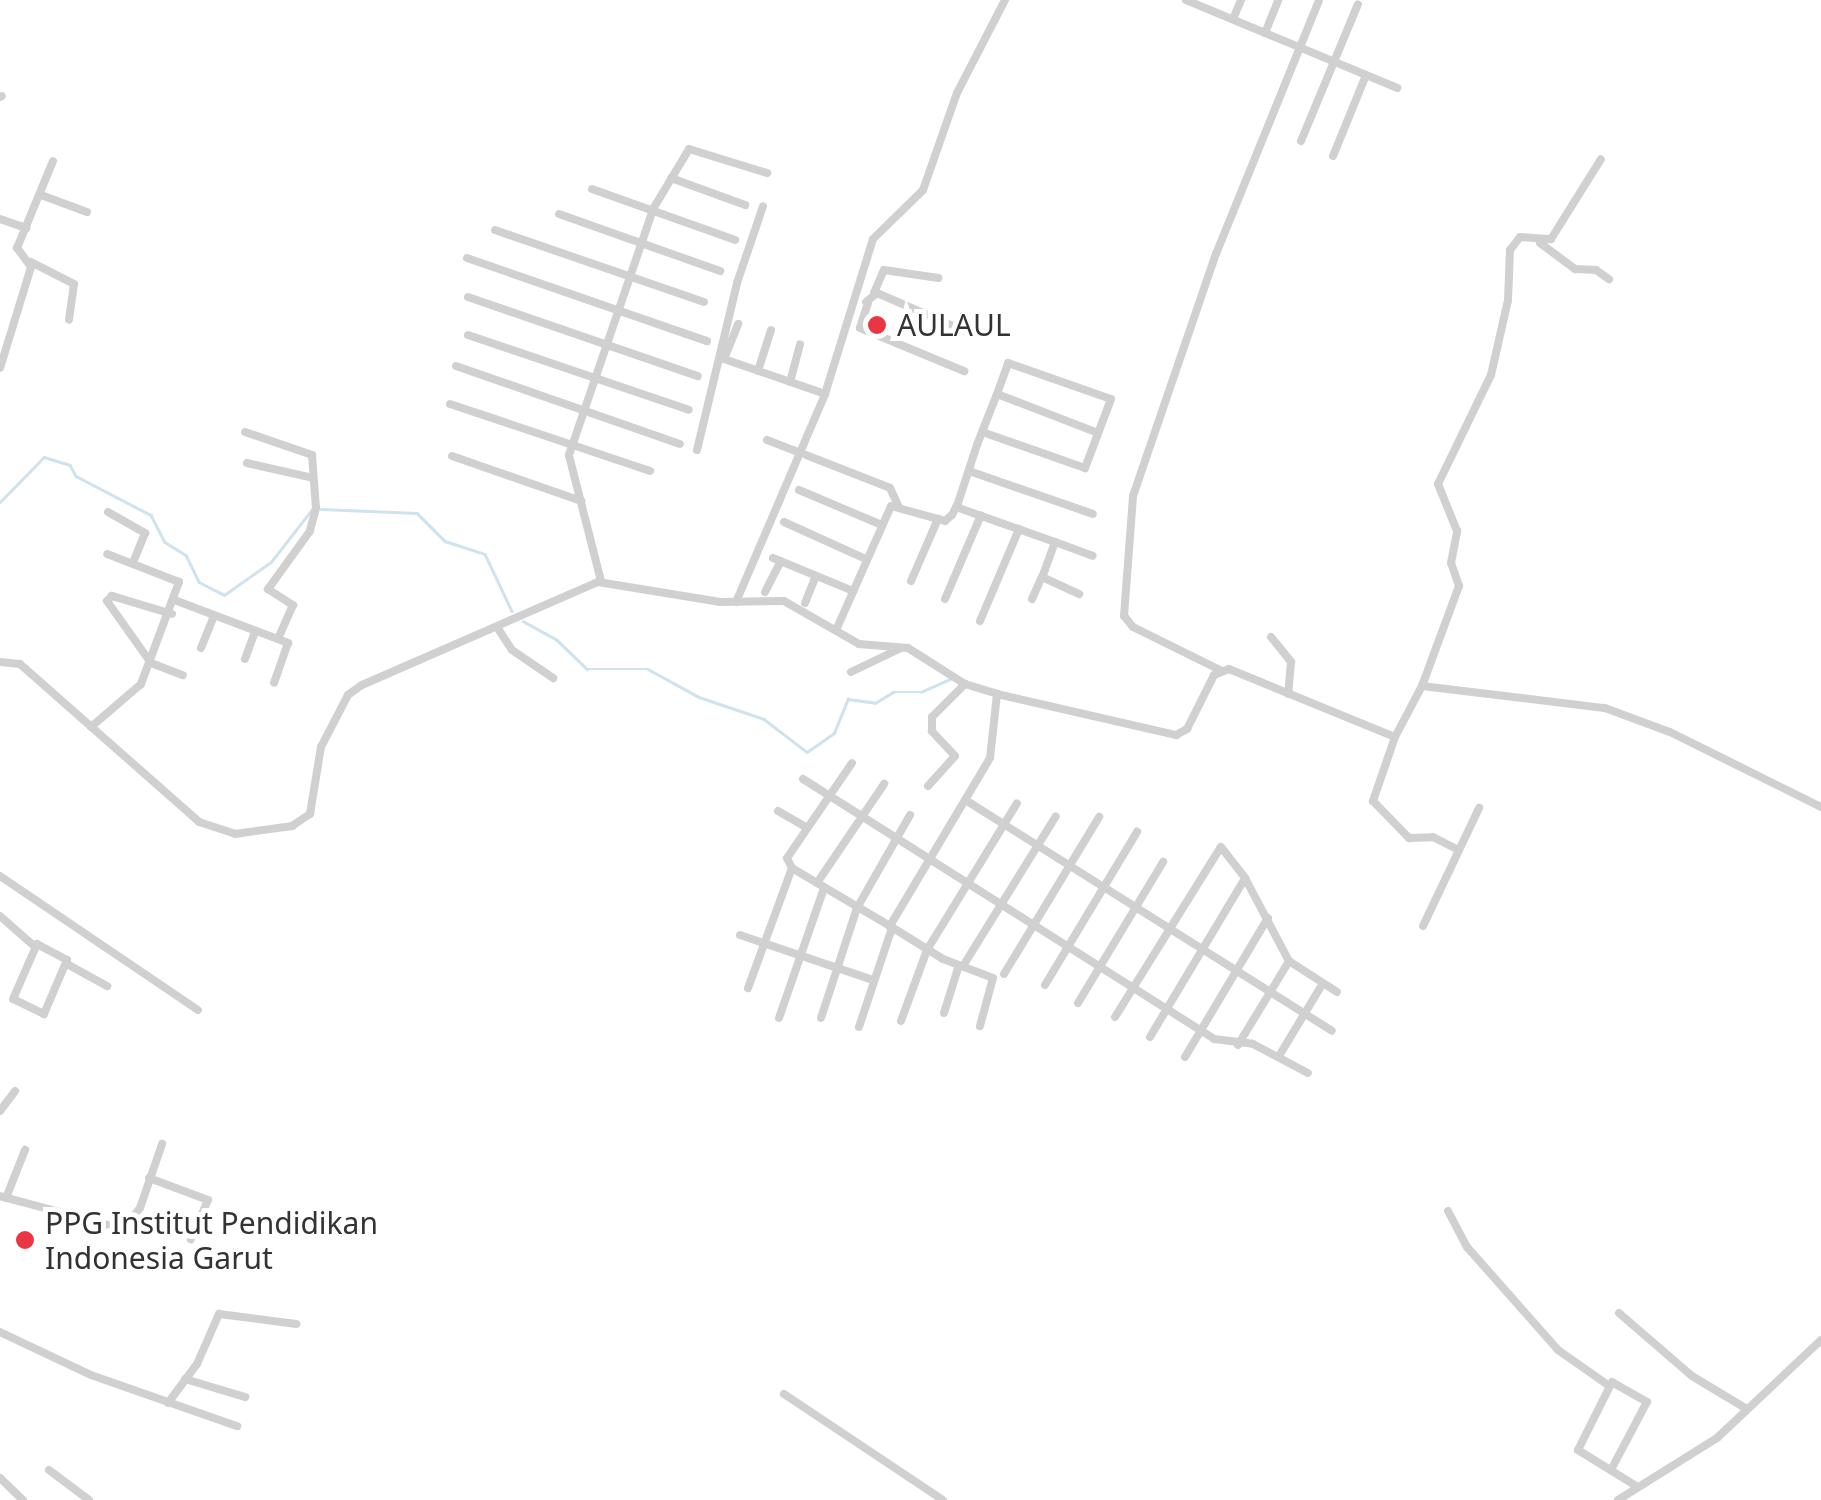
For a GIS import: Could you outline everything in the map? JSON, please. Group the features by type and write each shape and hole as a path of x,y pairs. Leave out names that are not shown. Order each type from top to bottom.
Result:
{"street":[{"path":"736,602 804,454 857,299 873,239 923,190 957,93 1005,0"},
{"path":"1186,0 1202,3 1396,88"},
{"path":"1232,19 1240,0"},
{"path":"1265,33 1278,0"},
{"path":"1320,0 1216,254 1133,496 1124,616 1134,628 1220,670 1395,737"},
{"path":"1301,141 1358,4"},
{"path":"1333,156 1366,75"},
{"path":"601,581 580,501 572,446 653,209 689,149 767,173"},
{"path":"1540,243 1550,239 1601,159"},
{"path":"53,160 16,252 74,284 69,320"},
{"path":"671,178 745,205"},
{"path":"592,189 735,240"},
{"path":"41,195 87,212"},
{"path":"698,450 763,206"},
{"path":"559,214 720,272"},
{"path":"0,219 26,228"},
{"path":"494,230 704,302"},
{"path":"1457,849 1436,838 1409,838 1373,801 1395,737 1422,686 1459,586 1452,563 1456,532 1438,484 1491,375 1514,239 1540,243 1575,269 1596,270 1609,279"},
{"path":"467,258 707,341"},
{"path":"0,368 30,262"},
{"path":"938,278 884,270 860,328 964,371"},
{"path":"874,293 974,335"},
{"path":"468,296 698,376"},
{"path":"857,299 868,303"},
{"path":"723,359 738,324"},
{"path":"758,371 771,330"},
{"path":"468,334 689,410"},
{"path":"790,382 800,344"},
{"path":"723,359 825,394"},
{"path":"767,440 890,488 898,504 946,521 956,506 969,471 982,432 996,394 1014,360 1106,393 1111,402 1083,468 982,432"},
{"path":"456,366 680,444"},
{"path":"996,394 1098,432"},
{"path":"450,404 650,471"},
{"path":"245,432 312,455 309,478 316,508 310,531 268,588 293,605 278,639"},
{"path":"452,456 580,501"},
{"path":"247,462 309,478"},
{"path":"969,471 1093,514"},
{"path":"799,490 882,526"},
{"path":"838,628 866,559 898,504"},
{"path":"956,506 1093,556"},
{"path":"108,512 145,533 133,562"},
{"path":"945,599 981,516"},
{"path":"911,581 938,519"},
{"path":"784,522 866,559"},
{"path":"980,621 1019,529"},
{"path":"1032,599 1055,542"},
{"path":"91,727 140,684 177,601 178,578 107,554"},
{"path":"765,592 777,560 853,591"},
{"path":"805,603 816,576"},
{"path":"1042,578 1079,594"},
{"path":"0,662 20,664 200,822 235,834 292,826 310,814 321,747 348,696 601,581 736,602 784,601 838,628 859,644 903,647 965,684 1176,735 1220,670"},
{"path":"172,614 109,597 151,663 183,675"},
{"path":"177,601 288,643 274,683"},
{"path":"202,648 214,615"},
{"path":"497,627 512,650 554,678"},
{"path":"245,660 255,631"},
{"path":"1272,636 1292,662 1288,694"},
{"path":"851,672 903,647"},
{"path":"928,786 955,756 932,731 932,717 965,684"},
{"path":"1422,686 1604,708 1670,732 1821,807"},
{"path":"858,1026 891,927 990,758 997,694"},
{"path":"852,763 787,858 792,868 927,950 994,980 980,1026"},
{"path":"803,778 1202,1032 1279,1056 1308,1073"},
{"path":"780,1018 821,886 884,784"},
{"path":"967,800 1332,1031"},
{"path":"901,1021 927,950 1018,804"},
{"path":"1422,926 1479,808"},
{"path":"778,811 808,828"},
{"path":"822,1018 857,908 910,815"},
{"path":"944,1013 961,965 1056,816"},
{"path":"1004,974 1099,817"},
{"path":"1046,985 1137,832"},
{"path":"1114,1017 1218,848 1246,878 1290,961 1336,992"},
{"path":"1078,1003 1163,862"},
{"path":"748,988 792,868"},
{"path":"0,876 198,1010"},
{"path":"1150,1037 1246,878"},
{"path":"0,916 34,946 107,986"},
{"path":"1185,1056 1268,918"},
{"path":"740,935 873,980"},
{"path":"34,946 14,990 15,1001 44,1014 67,964"},
{"path":"1238,1045 1290,961"},
{"path":"0,984 14,990"},
{"path":"1279,1056 1323,984"},
{"path":"0,1111 14,1090"},
{"path":"25,1150 3,1197 118,1230 140,1208 162,1144"},
{"path":"148,1178 208,1200 191,1240"},
{"path":"1448,1211 1467,1247 1558,1350 1608,1384 1618,1383 1647,1402 1612,1468"},
{"path":"1618,1313 1692,1376 1747,1410"},
{"path":"168,1403 219,1314 296,1324"},
{"path":"0,1332 168,1403 237,1426"},
{"path":"1618,1500 1683,1464 1821,1340"},
{"path":"185,1379 246,1397"},
{"path":"1608,1384 1578,1450 1638,1486"},
{"path":"784,1394 942,1500"},
{"path":"48,1470 89,1500"},
{"path":"0,1478 23,1500"},
{"path":"0,1492 12,1490"}],"waterway":[{"path":"0,502 44,457 70,465 76,476 151,515 165,542 186,555 199,582 224,595 271,562 313,508"},
{"path":"321,509 417,513 445,541 485,554 512,611"},
{"path":"523,621 557,640 587,669 648,669 699,697 764,719 807,752 834,733 848,699 875,703 893,692 921,692 952,678"}],"place":[{"name":"AULAUL","path":"877,325"},
{"name":"PPG Institut Pendidikan Indonesia Garut","path":"25,1240"}]}
